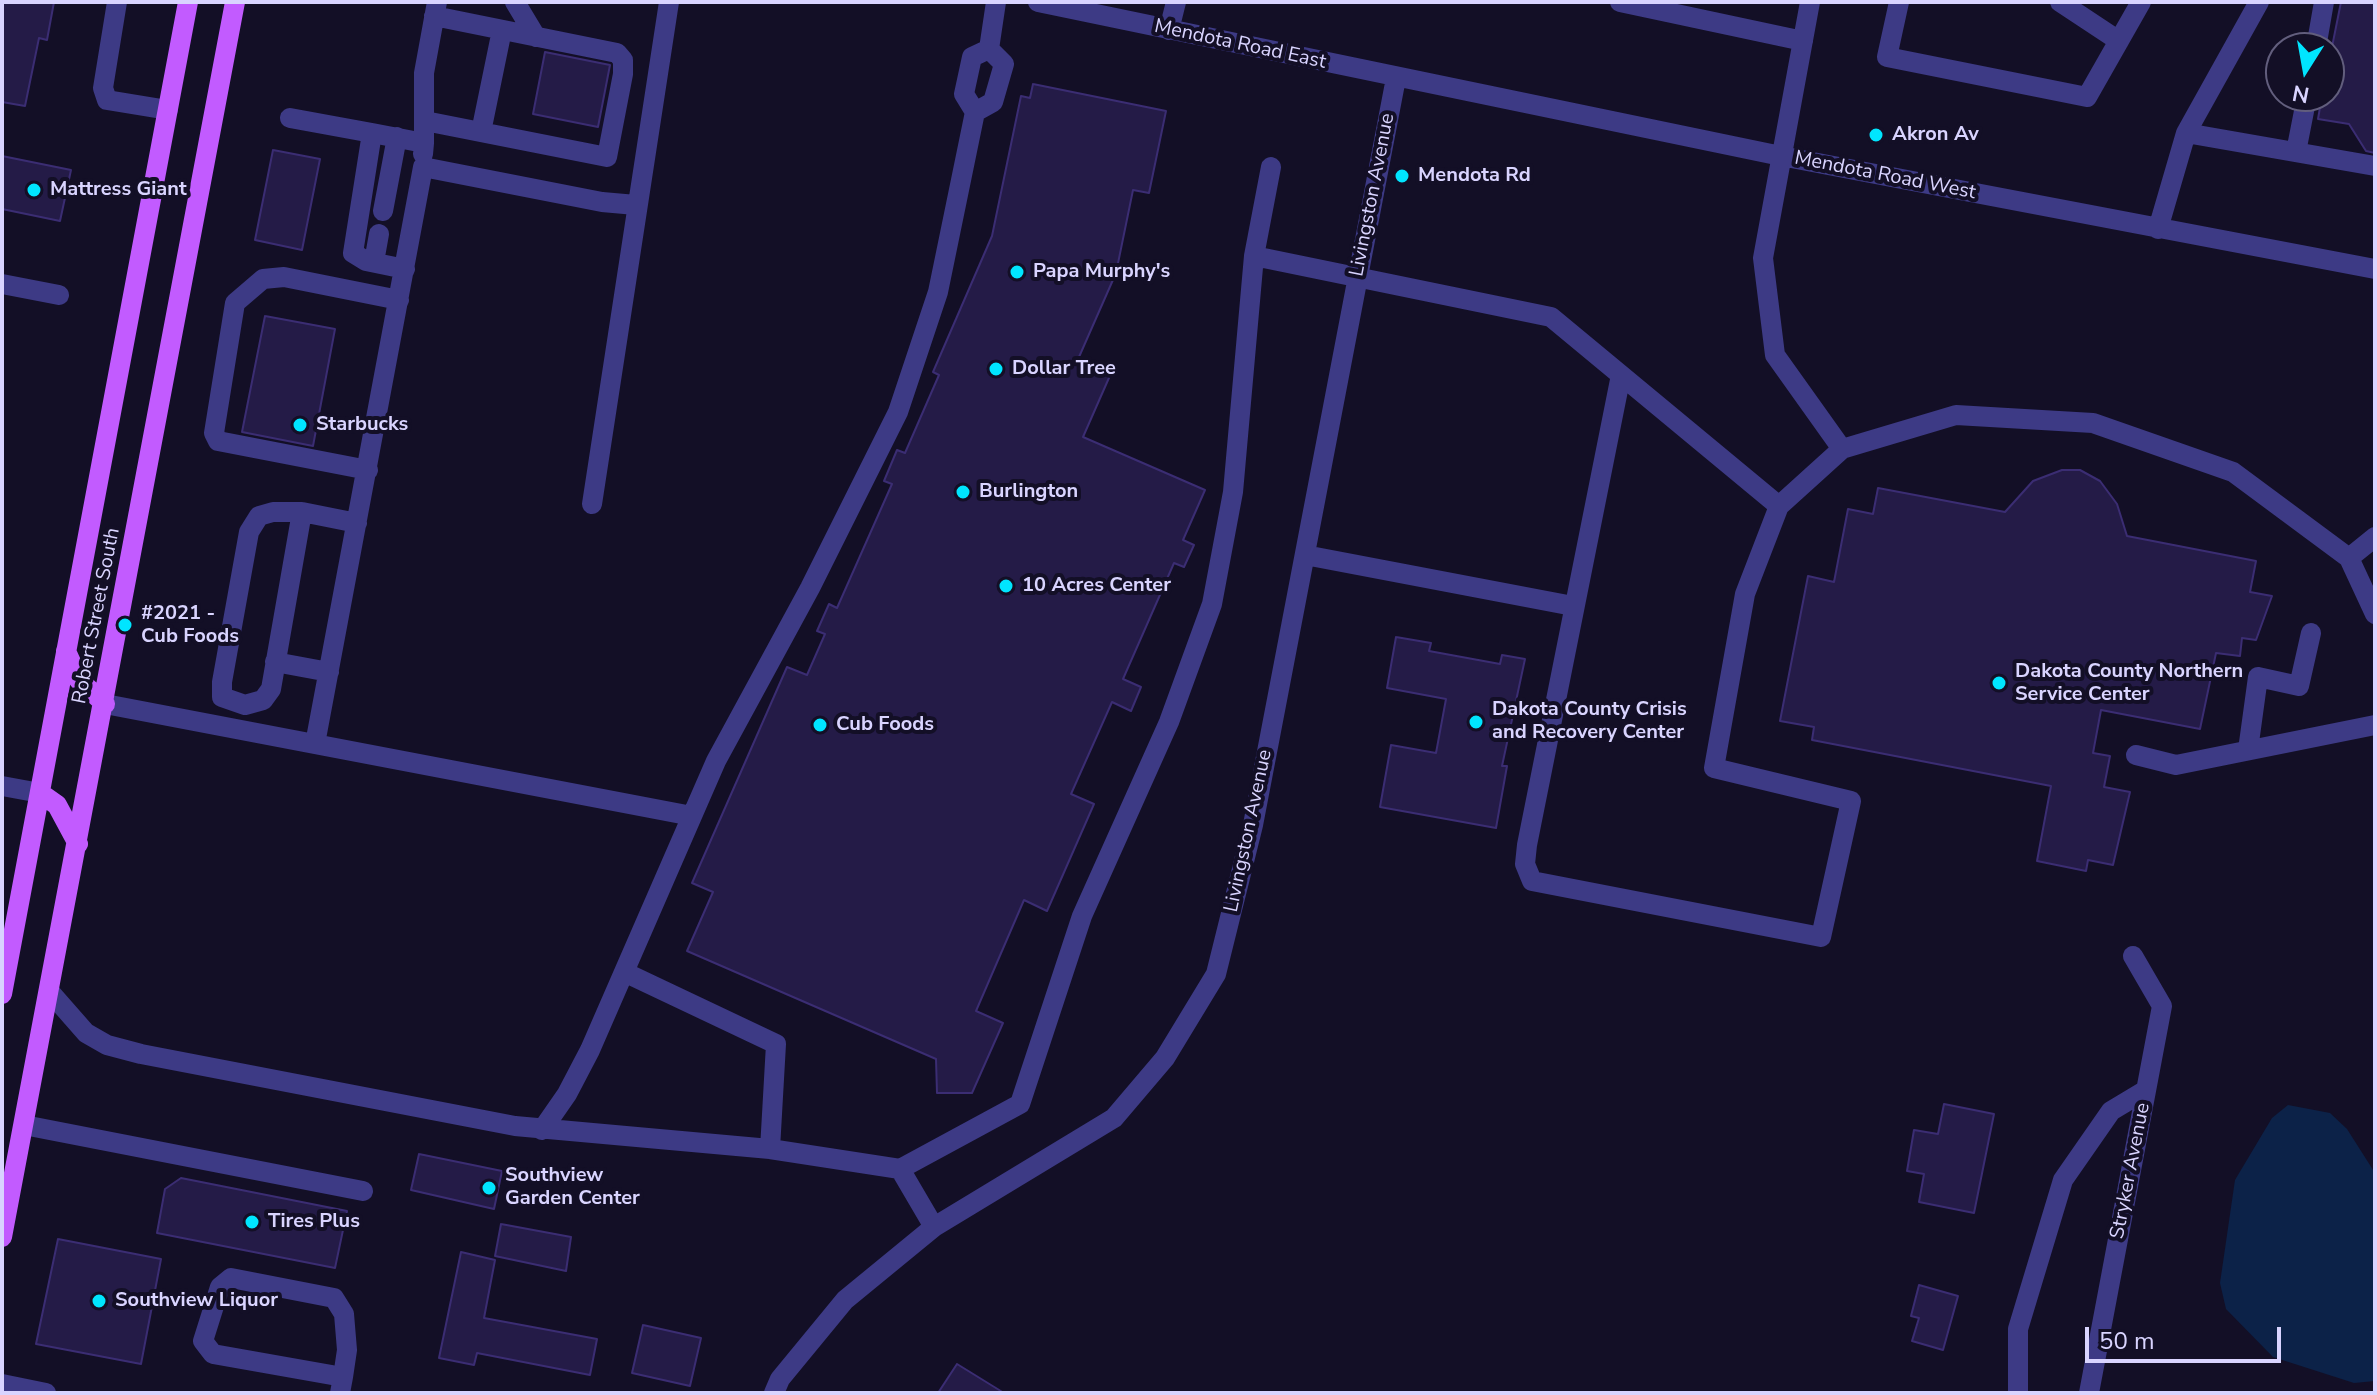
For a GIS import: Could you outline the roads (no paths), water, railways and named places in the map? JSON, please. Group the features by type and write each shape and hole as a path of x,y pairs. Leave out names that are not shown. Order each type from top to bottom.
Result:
{"main road":[{"name":"Robert Street South","path":"2,994 188,2"},
{"name":"Robert Street South","path":"2,1237 235,2"},
{"path":"66,651 79,680 105,704"},
{"path":"40,793 57,805 78,844"}],"street":[{"path":"117,2 103,88 107,100 168,110"},
{"path":"515,2 536,37"},
{"path":"592,504 669,2"},
{"path":"989,49 996,2"},
{"name":"Mendota Road East","path":"1038,2 1396,78"},
{"path":"1169,30 1176,2"},
{"path":"1620,2 1803,41"},
{"path":"1810,2 1763,258 1775,355 1842,449"},
{"path":"1899,2 1887,57 2087,97 2141,2"},
{"path":"2060,2 2119,41"},
{"path":"2158,229 2186,133 2259,2"},
{"path":"2319,32 2324,2"},
{"path":"315,744 423,167 424,73 436,9 502,30 617,53 623,60 607,157 425,121"},
{"path":"481,132 502,30"},
{"path":"975,112 993,102 1004,64 989,49"},
{"path":"542,1130 567,1094 716,761 810,588 898,412 938,292 975,112 964,94 972,57 989,49"},
{"name":"Mendota Road West","path":"1396,78 1781,156 2375,269"},
{"name":"Livingston Avenue","path":"774,1393 780,1379 845,1300 934,1227 1114,1118 1165,1058 1216,974 1253,825 1396,78"},
{"path":"2296,152 2304,112"},
{"path":"290,118 424,143"},
{"path":"372,133 353,253 374,262 405,269"},
{"path":"2186,133 2375,166"},
{"path":"383,211 397,137"},
{"path":"423,167 602,202 636,205"},
{"path":"50,992 86,1033 121,1049 289,1084 542,1130 770,1149 900,1169 1020,1104 1082,916 1169,722 1212,604 1233,492 1254,256 1271,167"},
{"path":"374,262 379,234"},
{"path":"1254,256 1551,317 1779,506"},
{"path":"368,470 218,441 214,433 235,303 263,279 284,277 399,300"},
{"path":"2,284 59,295"},
{"path":"1621,375 1573,606 1525,864 1532,881 1821,937 1851,801 1714,768 1745,594 1779,506 1842,449 1956,415 2093,423 2233,472 2349,558 2375,614"},
{"path":"302,512 271,689 263,700 245,705 222,697 222,682 249,532 259,516 273,512 302,512 357,523"},
{"path":"2349,558 2375,537"},
{"path":"1305,555 1573,606"},
{"path":"2248,750 2258,677 2299,686 2311,633"},
{"path":"275,662 329,672"},
{"path":"105,704 692,816"},
{"path":"2136,755 2176,765 2375,725"},
{"path":"2,786 40,793"},
{"name":"Stryker Avenue","path":"2089,1393 2162,1006 2133,956"},
{"path":"624,972 776,1044 770,1149"},
{"path":"2018,1393 2018,1329 2063,1180 2111,1111 2146,1090"},
{"path":"24,1125 363,1191"},
{"path":"900,1169 934,1227"},
{"path":"231,1278 334,1298 344,1314 347,1350 342,1385 213,1354 203,1341 220,1287 231,1278"},
{"path":"2,1384 46,1393"}],"water":[{"path":"2288,1105 2330,1113 2347,1129 2375,1173 2375,1381 2354,1383 2273,1357 2226,1309 2220,1283 2235,1180 2272,1118"}],"place":[{"name":"Akron Av","path":"1876,135"},
{"name":"Mendota Rd","path":"1402,176"},
{"name":"Mattress Giant","path":"34,190"},
{"name":"Papa Murphy's","path":"1017,272"},
{"name":"Dollar Tree","path":"996,369"},
{"name":"Starbucks","path":"300,425"},
{"name":"Burlington","path":"963,492"},
{"name":"10 Acres Center","path":"1006,586"},
{"name":"#2021 - Cub Foods","path":"125,625"},
{"name":"Dakota County Northern Service Center","path":"1999,683"},
{"name":"Dakota County Crisis and Recovery Center","path":"1476,722"},
{"name":"Cub Foods","path":"820,725"},
{"name":"Southview Garden Center","path":"489,1188"},
{"name":"Tires Plus","path":"252,1222"},
{"name":"Southview Liquor","path":"99,1301"}]}
